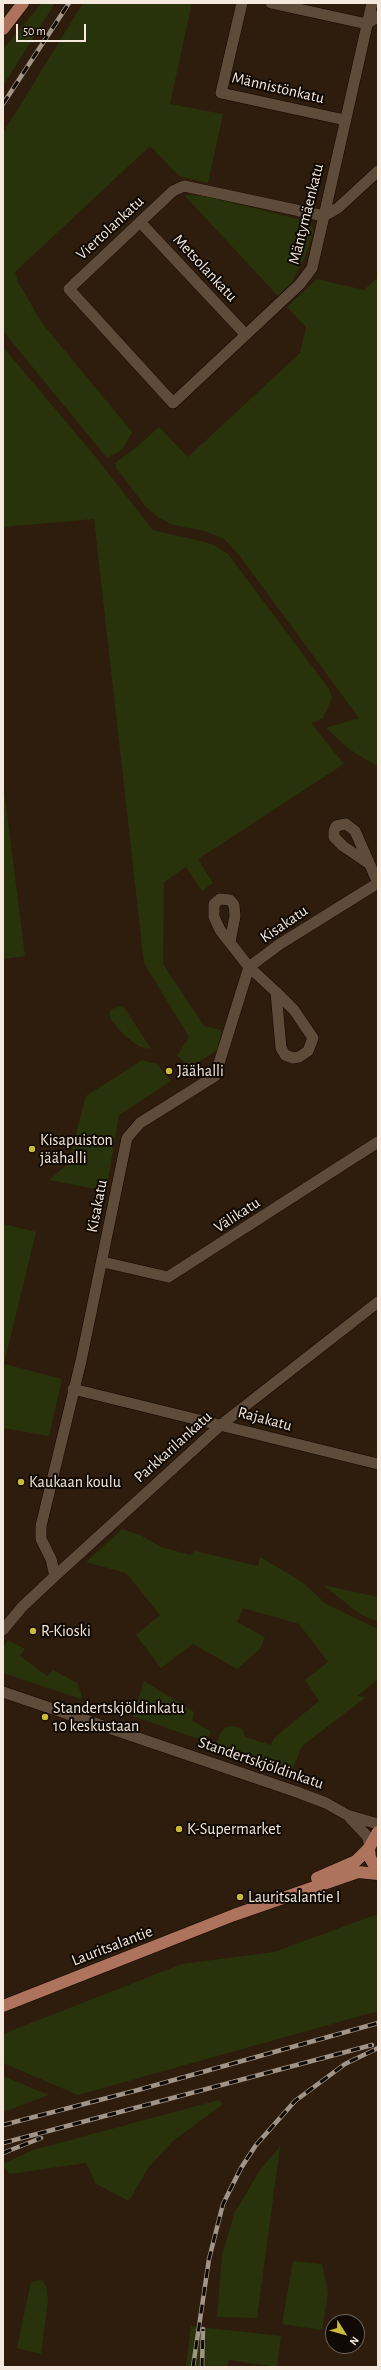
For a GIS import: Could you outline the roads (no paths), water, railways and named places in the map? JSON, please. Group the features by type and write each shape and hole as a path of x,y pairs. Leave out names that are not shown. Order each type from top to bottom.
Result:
{"main road":[{"path":"3,29 23,3"},
{"name":"Lauritsalantie","path":"3,2006 234,1915 346,1866 363,1856 378,1832"},
{"path":"369,1847 370,1858 378,1872"},
{"name":"Lauritsalantie","path":"234,1915 358,1872 378,1872"}],"street":[{"name":"Männistönkatu","path":"242,3 221,93 345,120"},
{"path":"271,3 367,24 378,16"},
{"name":"Mäntymäenkatu","path":"173,403 309,274 324,216 372,3"},
{"path":"324,216 338,208 378,171"},
{"name":"Viertolankatu","path":"173,403 69,289 173,191 184,186 324,216"},
{"name":"Metsolankatu","path":"140,222 246,335"},
{"path":"368,863 378,883"},
{"name":"Kisakatu","path":"55,1576 51,1559 42,1539 41,1526 103,1262 127,1138 140,1123 215,1076 249,967 280,944 378,883"},
{"path":"230,942 249,967 276,992 294,1010 313,1038 308,1051 299,1057 293,1058 285,1055 281,1048 276,992"},
{"name":"Välikatu","path":"103,1262 168,1277 378,1142"},
{"name":"Parkkarilankatu","path":"3,1630 22,1607 222,1424 378,1302"},
{"name":"Rajakatu","path":"73,1389 222,1424 378,1464"},
{"name":"Standertskjöldinkatu","path":"3,1692 281,1787 326,1803 347,1815 378,1824"},
{"name":"Standertskjöldinkatu","path":"347,1815 367,1836 369,1847"}],"railway":[{"path":"3,104 69,3"},
{"path":"3,2125 138,2090 378,2023"},
{"path":"3,2143 372,2045"},
{"path":"193,2367 209,2259 223,2204 241,2168 256,2145 295,2101 345,2064 378,2048"},
{"path":"3,2153 41,2138"},
{"path":"202,2367 203,2329"}],"place":[{"name":"Jäähalli","path":"169,1071"},
{"name":"Kisapuiston jäähalli","path":"32,1149"},
{"name":"Kaukaan koulu","path":"21,1482"},
{"name":"R-Kioski","path":"33,1631"},
{"name":"Standertskjöldinkatu 10 keskustaan","path":"45,1717"},
{"name":"K-Supermarket","path":"179,1829"},
{"name":"Lauritsalantie I","path":"240,1897"}]}
